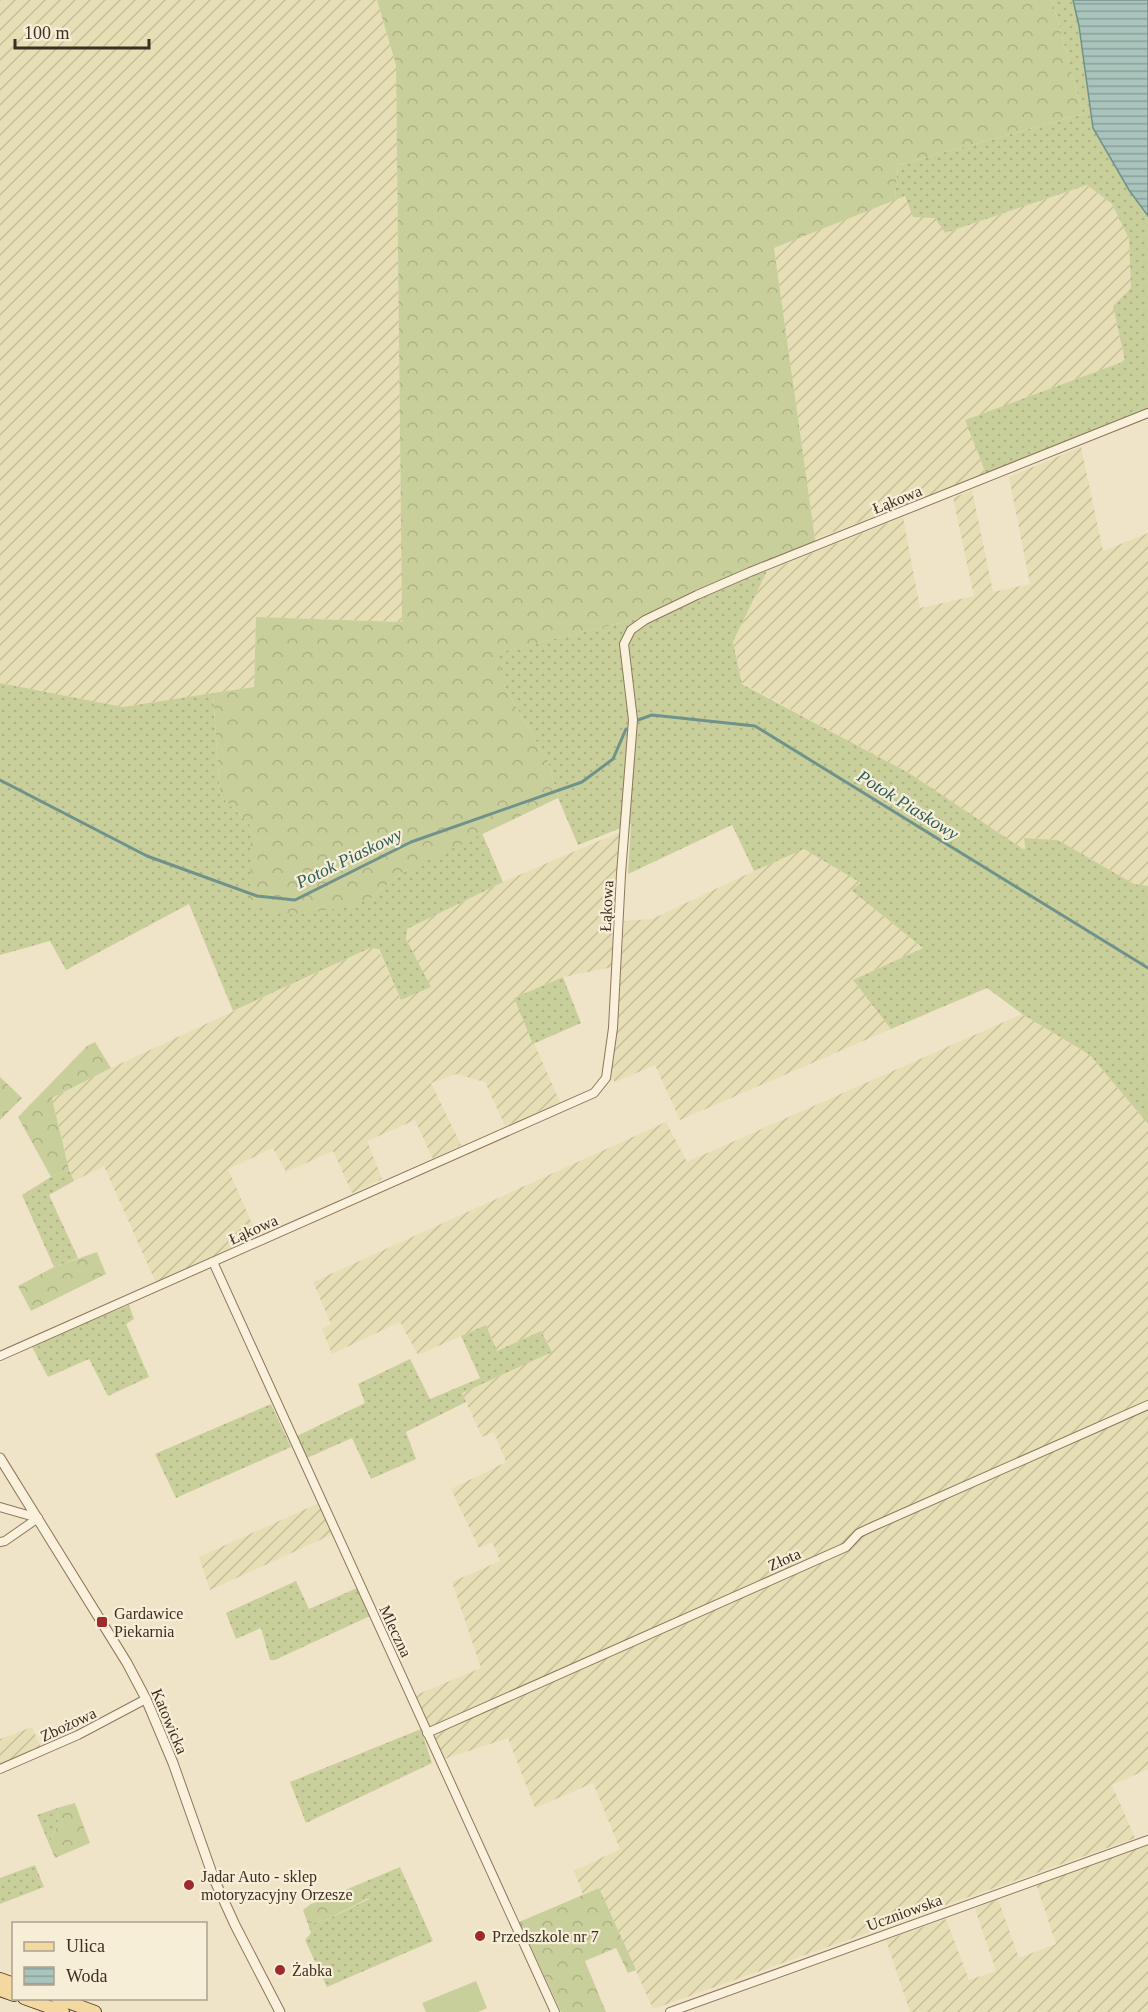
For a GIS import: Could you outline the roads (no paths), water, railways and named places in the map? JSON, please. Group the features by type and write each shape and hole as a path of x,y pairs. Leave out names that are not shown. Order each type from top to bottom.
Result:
{"main road":[{"path":"30,2000 63,2012"},
{"path":"62,2000 95,2012"}],"street":[{"name":"Łąkowa","path":"0,1356 594,1093 606,1078 613,1028 633,720 624,644 631,630 645,620 686,600 750,572 1148,413"},
{"name":"Mleczna","path":"213,1262 555,2012"},
{"name":"Złota","path":"427,1733 846,1547 859,1533 1148,1405"},
{"name":"Katowicka","path":"0,1458 127,1663 146,1699 173,1763 214,1880 280,2012"},
{"path":"0,1507 38,1518"},
{"path":"0,1542 5,1541 38,1518"},
{"name":"Zbożowa","path":"0,1769 78,1735 146,1699"},
{"name":"Uczniowska","path":"670,2012 1148,1840"}],"water":[{"path":"1073,0 1148,0 1148,216 1129,190 1093,128 1079,26"}],"waterway":[{"name":"Potok Piaskowy","path":"638,720 652,715 755,726 1148,968"},
{"name":"Potok Piaskowy","path":"0,780 147,856 257,896 295,900 411,842 582,782 613,759 626,729"}],"place":[{"name":"Gardawice Piekarnia","path":"102,1622"},
{"name":"Jadar Auto - sklep motoryzacyjny Orzesze","path":"189,1885"},
{"name":"Przedszkole nr 7","path":"480,1936"},
{"name":"Żabka","path":"280,1970"}]}
